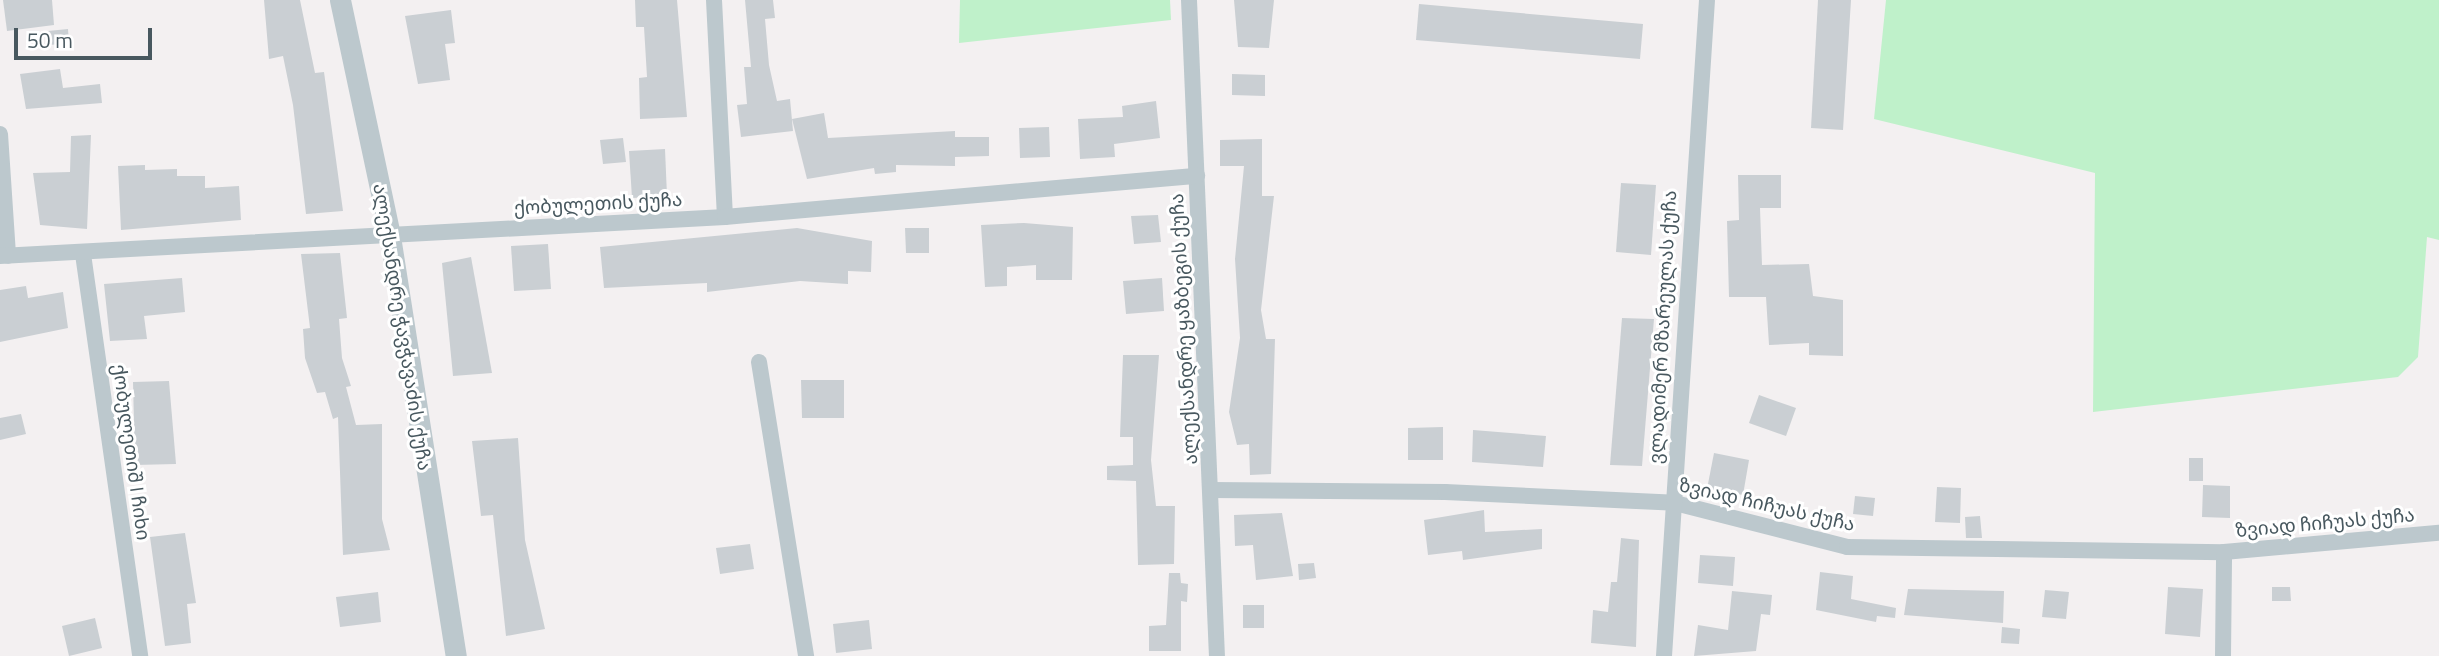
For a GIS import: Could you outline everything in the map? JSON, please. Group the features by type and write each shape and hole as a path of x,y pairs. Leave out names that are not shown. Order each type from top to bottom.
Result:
{"street":[{"name":"ალექსანდრე ჭავჭავაძის ქუჩა","path":"340,0 390,236 456,656"},
{"path":"714,0 725,217"},
{"name":"ალექსანდრე ყაზბეგის ქუჩა","path":"1189,0 1217,656"},
{"name":"ვლადიმერ მზარეულას ქუჩა","path":"1664,656 1675,503 1674,441 1707,0"},
{"path":"0,134 4,256"},
{"name":"ქობულეთის ქუჩა","path":"4,256 83,254 725,217 1197,176"},
{"name":"ქობულეთიშ I ჩიხი","path":"83,254 140,656"},
{"path":"759,362 806,656"},
{"name":"ზვიად ჩიჩუას ქუჩა","path":"1212,490 1445,492 1675,503 1847,547 2224,552 2439,533"},
{"path":"2223,656 2224,552"}],"green space":[{"path":"960,0 1170,0 1171,20 959,43"},
{"path":"1886,0 2439,0 2439,240 2427,237 2418,357 2398,377 2093,412 2095,173 1874,119"}],"building":[{"path":"3,0 52,0 54,25 7,31"},
{"path":"264,0 300,0 315,73 324,72 343,211 306,214 293,105 283,56 269,59"},
{"path":"635,0 677,0 687,117 640,119 639,78 647,77 644,27 636,27"},
{"path":"745,0 773,0 775,18 765,19 769,65 777,101 790,99 793,131 741,137 737,105 747,104 744,67 751,67"},
{"path":"1234,0 1274,0 1269,48 1238,47"},
{"path":"1818,0 1851,0 1843,130 1811,128"},
{"path":"1419,4 1643,24 1640,59 1416,40"},
{"path":"451,10 455,43 445,44 450,80 418,84 405,16"},
{"path":"68,29 69,43 50,45 48,31"},
{"path":"60,69 63,88 100,84 102,103 26,109 20,74"},
{"path":"1232,74 1265,75 1265,96 1232,95"},
{"path":"1156,101 1160,138 1114,144 1115,157 1080,159 1078,119 1123,117 1122,106"},
{"path":"824,113 828,138 955,131 955,137 989,137 989,156 955,157 955,166 896,165 896,172 875,174 874,168 807,179 792,119"},
{"path":"1049,127 1050,157 1020,158 1019,128"},
{"path":"91,135 87,229 40,225 33,173 70,172 71,136"},
{"path":"623,138 626,162 603,164 600,140"},
{"path":"1262,139 1262,196 1274,196 1261,310 1266,339 1275,339 1271,474 1250,475 1249,444 1237,445 1229,412 1240,338 1235,259 1244,166 1220,166 1220,140"},
{"path":"665,149 667,196 632,198 629,151"},
{"path":"145,165 145,170 177,169 177,176 205,176 205,188 239,186 241,220 121,230 118,166"},
{"path":"1738,175 1781,175 1781,208 1760,208 1762,265 1809,264 1813,296 1843,300 1843,356 1809,355 1809,343 1769,345 1766,297 1729,297 1727,221 1739,220"},
{"path":"1621,183 1656,185 1651,255 1616,252"},
{"path":"1158,215 1161,242 1134,244 1131,216"},
{"path":"1024,223 1073,227 1072,280 1036,280 1036,265 1007,267 1007,286 985,287 981,225"},
{"path":"797,228 872,241 871,272 848,271 848,284 800,281 707,292 707,283 604,288 600,247"},
{"path":"905,228 929,228 929,253 906,253"},
{"path":"548,244 551,289 514,291 511,246"},
{"path":"340,253 347,318 339,319 342,358 351,386 346,387 356,425 382,424 382,519 390,550 343,555 338,417 333,419 325,392 317,393 305,358 303,329 310,328 301,254"},
{"path":"471,257 492,373 453,376 442,263"},
{"path":"182,278 185,312 144,316 147,339 110,341 104,284"},
{"path":"1162,278 1164,311 1126,314 1123,281"},
{"path":"26,286 28,298 63,292 68,328 0,342 0,290"},
{"path":"1622,318 1654,319 1642,466 1610,465"},
{"path":"1123,355 1159,355 1151,460 1156,506 1175,506 1174,564 1138,565 1136,481 1107,480 1107,466 1133,465 1133,437 1120,437"},
{"path":"801,380 844,380 844,418 802,418"},
{"path":"169,381 176,464 135,465 133,382"},
{"path":"1759,395 1796,408 1786,436 1749,423"},
{"path":"21,414 26,434 0,440 0,418"},
{"path":"1443,427 1443,460 1408,460 1408,428"},
{"path":"1473,430 1546,436 1543,467 1472,462"},
{"path":"518,438 525,540 545,629 506,636 493,515 481,516 472,441"},
{"path":"1714,453 1749,460 1743,495 1707,489"},
{"path":"2189,458 2203,458 2203,481 2189,481"},
{"path":"2203,485 2230,486 2230,518 2202,517"},
{"path":"1937,487 1961,488 1960,523 1935,522"},
{"path":"1855,496 1875,498 1873,516 1853,514"},
{"path":"1484,510 1485,532 1542,529 1542,549 1463,560 1462,551 1428,555 1424,520"},
{"path":"1282,513 1293,576 1256,580 1253,545 1235,546 1234,515"},
{"path":"1980,516 1982,538 1966,538 1965,517"},
{"path":"185,533 196,603 187,604 191,643 165,646 150,537"},
{"path":"1621,538 1639,540 1636,647 1591,643 1593,610 1608,612 1611,582 1617,582"},
{"path":"750,544 754,569 720,574 716,548"},
{"path":"1700,555 1735,557 1733,586 1698,583"},
{"path":"1314,563 1316,578 1299,580 1298,564"},
{"path":"1820,572 1853,576 1851,599 1896,608 1895,618 1877,616 1876,622 1816,610"},
{"path":"1169,573 1180,573 1181,583 1188,584 1187,602 1181,601 1181,651 1149,651 1149,626 1166,625"},
{"path":"2168,587 2203,589 2200,637 2165,634"},
{"path":"2272,587 2290,587 2291,601 2272,601"},
{"path":"1908,589 2004,591 2003,623 1904,615"},
{"path":"2045,590 2069,592 2066,619 2042,617"},
{"path":"1732,591 1772,595 1770,615 1761,614 1756,651 1694,656 1698,625 1728,630"},
{"path":"378,592 381,622 340,627 336,597"},
{"path":"1243,605 1264,605 1264,628 1243,628"},
{"path":"95,618 102,648 69,656 62,626"},
{"path":"869,620 872,649 836,653 833,624"},
{"path":"2002,627 2020,629 2019,644 2001,643"}]}
